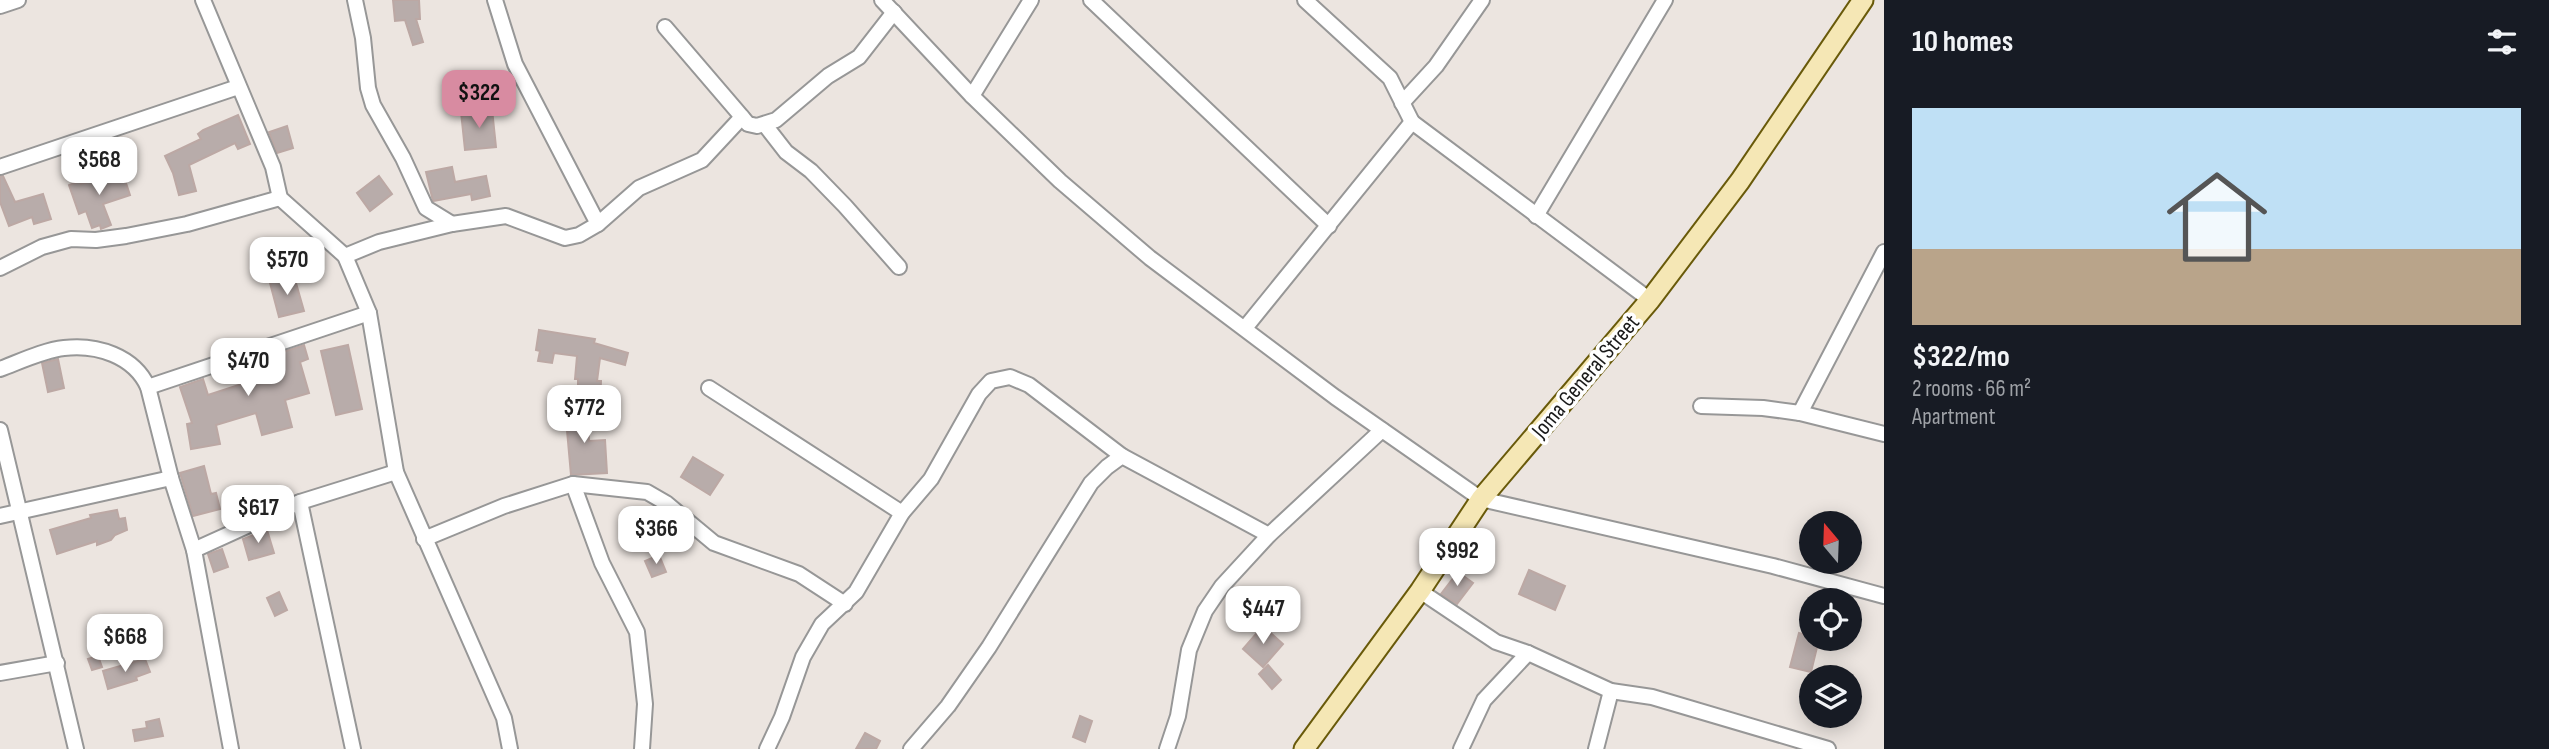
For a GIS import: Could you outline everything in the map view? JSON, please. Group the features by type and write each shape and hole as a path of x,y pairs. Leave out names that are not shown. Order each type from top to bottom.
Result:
{"street":[{"path":"0,6 18,0"},
{"path":"203,0 273,167 280,198 345,256 369,313 396,472 505,718 510,749"},
{"path":"355,0 373,105 403,158 426,208 452,224"},
{"path":"495,0 515,64 598,224"},
{"path":"883,0 972,96 1060,181 1150,258 1382,430 1481,499 1773,566 1884,596"},
{"path":"972,96 1031,0"},
{"path":"1091,0 1329,226"},
{"path":"1305,0 1390,78 1412,122 1650,300"},
{"path":"1402,103 1436,66 1482,0"},
{"path":"1536,216 1665,0"},
{"name":"Joma General Street","path":"1304,749 1420,591 1481,499 1650,300 1740,181 1863,0"},
{"path":"665,27 748,124 757,126 776,120 828,76 859,57 894,12"},
{"path":"0,167 238,87"},
{"path":"345,256 379,242 452,224 506,216 565,238 579,235 598,224 639,188 702,160 742,117"},
{"path":"1245,328 1412,122"},
{"path":"765,125 786,152 845,205 899,267"},
{"path":"0,268 15,258 71,239 96,240 126,236 187,224 280,198"},
{"path":"1800,413 1884,252"},
{"path":"148,387 369,313"},
{"path":"0,369 64,348 110,351 144,377 171,478 194,550 231,749"},
{"path":"767,749 782,717 803,657 822,624 856,592 902,513 931,479 979,394 991,381 1010,377 1029,385 1122,456 1269,536"},
{"path":"709,388 902,513"},
{"path":"1701,406 1763,408 1800,413 1884,434"},
{"path":"0,430 76,749"},
{"path":"1167,749 1178,716 1189,650 1206,611 1222,586 1269,536 1382,430"},
{"path":"911,749 948,706 989,647 1091,483 1122,456"},
{"path":"194,550 300,502 396,472"},
{"path":"0,516 171,478"},
{"path":"424,539 504,506 573,484 647,492 666,503 714,543 799,574 845,604"},
{"path":"573,484 602,563 637,632 645,704 642,749"},
{"path":"300,502 353,749"},
{"path":"1420,591 1496,642 1528,653 1611,691 1652,696 1828,749"},
{"path":"1461,749 1484,700 1528,653"},
{"path":"0,673 57,663"},
{"path":"1596,749 1611,691"}],"building":[{"path":"393,0 419,0 420,19 416,19 423,42 413,45 405,20 395,21"},
{"path":"492,109 496,147 465,150 461,112"},
{"path":"238,115 250,144 238,149 235,143 189,165 196,191 179,195 165,156 201,139 198,134 203,130"},
{"path":"287,126 293,148 277,153 269,132"},
{"path":"452,167 455,182 486,176 490,196 472,200 471,194 433,201 426,172"},
{"path":"122,171 130,195 103,204 111,225 101,229 100,225 92,228 86,211 79,214 69,185"},
{"path":"0,176 3,176 15,202 43,194 51,219 34,224 32,217 9,226 0,202"},
{"path":"379,176 392,194 370,211 357,193"},
{"path":"294,276 304,311 279,317 270,283"},
{"path":"539,330 595,339 594,343 628,353 625,365 600,358 597,381 601,381 600,404 578,403 578,379 575,379 577,356 554,353 552,363 538,361 540,351 536,350"},
{"path":"304,345 308,359 300,362 309,393 285,400 292,427 262,435 256,413 216,425 220,444 191,449 187,424 192,423 180,387 203,379 208,395 248,382 244,365"},
{"path":"348,345 362,409 336,415 321,351"},
{"path":"58,359 64,388 48,392 42,363"},
{"path":"587,407 589,441 605,440 607,473 571,475 565,408"},
{"path":"693,457 723,475 710,495 681,477"},
{"path":"204,466 211,494 216,493 220,509 193,516 180,473"},
{"path":"117,510 119,519 125,518 127,530 97,545 97,541 57,554 50,530 91,518 90,515"},
{"path":"267,530 274,553 249,560 243,539"},
{"path":"222,549 228,567 214,572 208,554"},
{"path":"659,555 666,572 652,577 645,561"},
{"path":"1529,570 1565,586 1555,610 1519,594"},
{"path":"1458,572 1473,583 1457,604 1441,594"},
{"path":"279,592 287,610 275,616 267,598"},
{"path":"1263,626 1283,644 1263,667 1243,649"},
{"path":"1799,633 1799,651 1816,651 1813,665 1799,665 1799,669 1790,667"},
{"path":"98,656 102,667 92,670 88,659"},
{"path":"145,659 150,672 136,677 137,680 108,689 103,671"},
{"path":"1268,665 1281,680 1272,689 1259,674"},
{"path":"1080,716 1092,721 1085,742 1073,737"},
{"path":"159,719 163,736 135,741 133,730 147,728 146,722"},
{"path":"865,733 880,741 876,749 856,749"}]}
